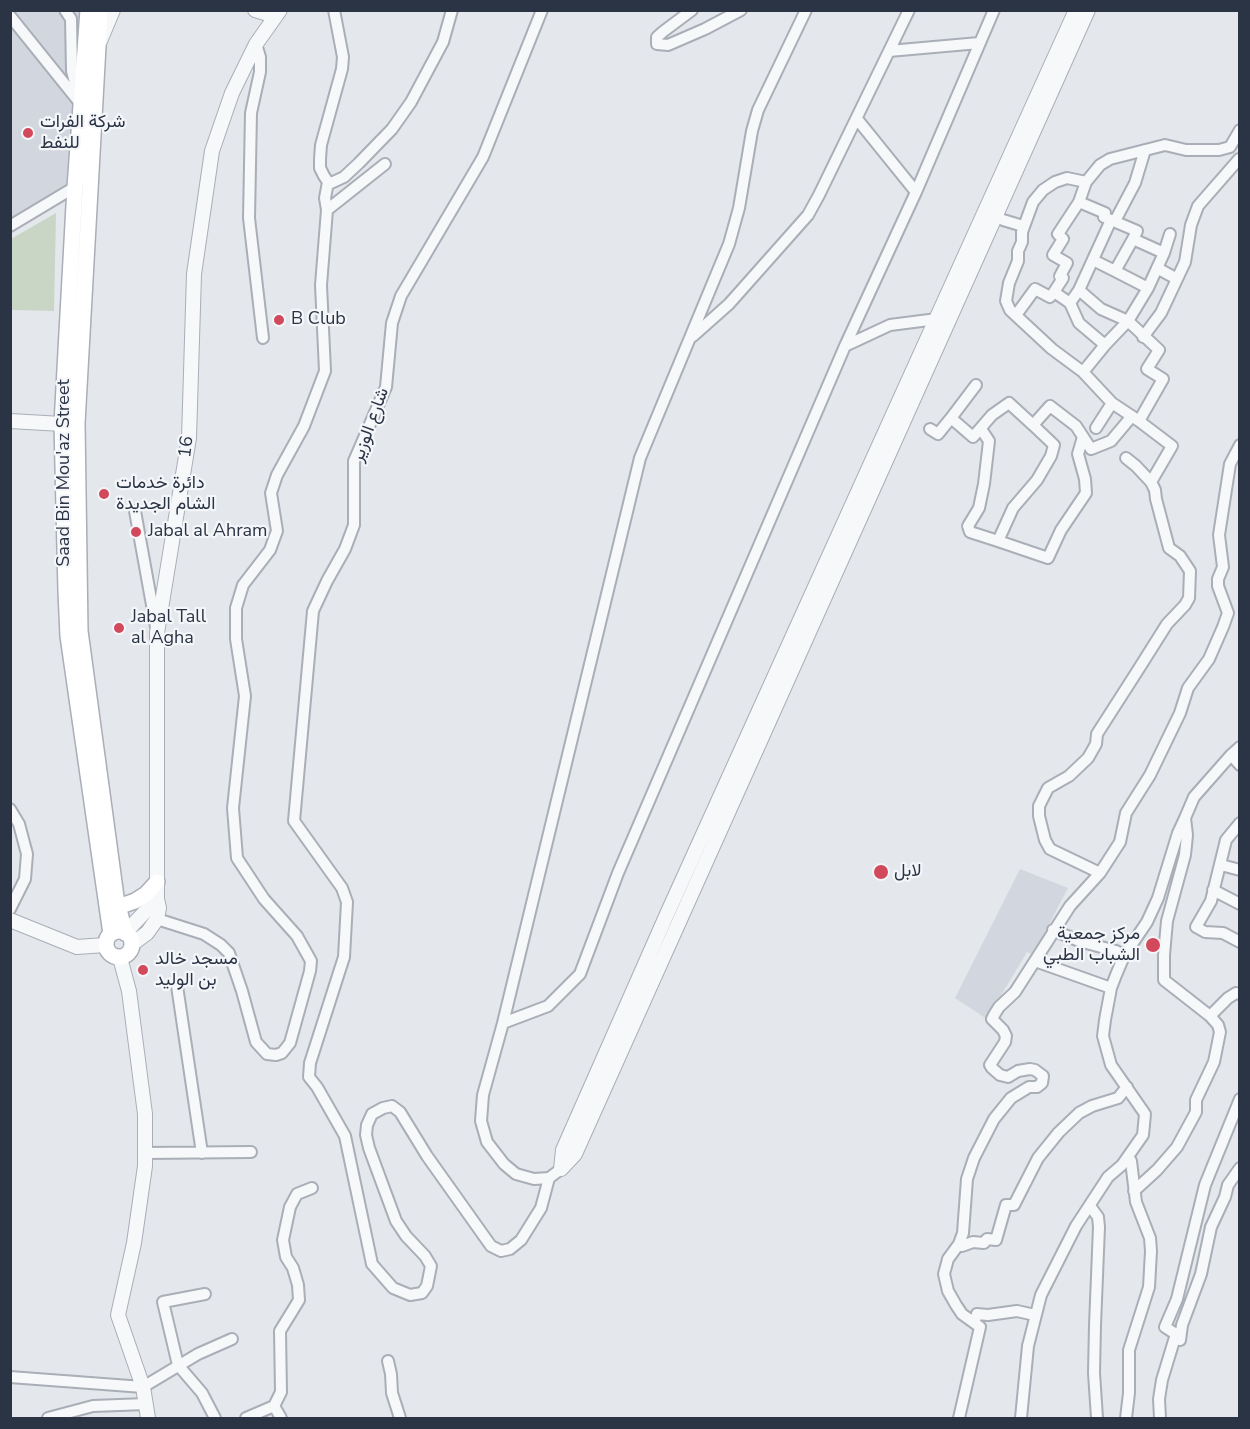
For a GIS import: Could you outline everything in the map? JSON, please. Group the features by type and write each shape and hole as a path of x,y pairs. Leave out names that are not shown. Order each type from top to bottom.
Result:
{"main road":[{"name":"Saad Bin Mou'az Street","path":"88,10 80,103 62,424 68,636 118,939"},
{"name":"Saad Bin Mou'az Street","path":"100,10 77,423 80,631 85,683 118,907 118,939"},
{"path":"118,907 146,894 157,882"},
{"path":"118,939 108,953 120,958"}],"street":[{"path":"65,10 72,19 72,71 80,103"},
{"path":"98,46 113,10"},
{"path":"255,10 278,13"},
{"path":"10,920 77,947 147,933 157,919 204,934 229,953 256,1042 267,1054 276,1055 282,1053 290,1043 311,961 297,936 264,899 237,858 233,808 245,696 236,639 236,608 243,585 270,550 277,531 271,493 277,474 304,426 325,371 321,285 327,210 325,198 328,182 320,168 321,145 342,69 343,57 334,10"},
{"path":"328,182 332,183 344,177 392,129 411,102 438,52 452,10"},
{"name":"شارع الوزير","path":"542,10 483,157 401,296 392,323 386,387 354,461 354,525 345,549 313,611 294,821 342,888 347,902 344,957 310,1063 309,1077 345,1136 372,1264 393,1288 410,1295 422,1293 427,1286 431,1266 396,1221 366,1135 372,1114 383,1108 392,1106 400,1112 491,1246 501,1251 510,1249 521,1240 541,1208 549,1179"},
{"path":"692,10 664,31 657,38 657,44 668,45 741,10"},
{"path":"806,10 758,110 733,232 640,458 503,1023 483,1095 481,1121 487,1142 504,1164 516,1174 534,1179 549,1179 575,1154 942,321 1076,10"},
{"path":"691,337 729,304 801,225 814,205 909,10"},
{"path":"503,1023 548,1006 580,974 618,873 845,346 916,192 994,10"},
{"path":"942,321 964,286 1088,10"},
{"name":"16","path":"157,919 159,908 157,899 157,633 189,438 194,274 212,151 232,93 256,44 278,13"},
{"path":"10,16 80,103"},
{"path":"256,44 260,57 260,72 251,113 249,218 264,338"},
{"path":"889,51 979,44"},
{"path":"857,118 916,192"},
{"path":"1016,315 1035,289 1050,297 1063,278 1060,276 1067,263 1053,255 1063,239 1058,234 1079,202 1086,182 1100,165 1110,159 1165,145 1193,151 1219,150 1230,147 1239,130"},
{"path":"964,286 983,264 1025,174 1028,144"},
{"path":"1143,337 1161,313 1185,262 1195,212 1239,159 1230,147"},
{"path":"1070,303 1135,183 1145,150"},
{"path":"327,210 385,164"},
{"path":"1086,182 1067,178 1055,182 1043,190 1033,202 1023,226 1018,261 1009,283 1006,302 1010,310 1052,349 1083,372 1112,403 1172,446 1150,482"},
{"path":"10,226 75,187"},
{"path":"1079,202 1105,213 1104,217 1137,231 1115,271"},
{"path":"1003,220 1023,226"},
{"path":"1083,372 1128,321 1148,288 1170,234"},
{"path":"1133,239 1164,253"},
{"path":"1093,260 1148,288"},
{"path":"1157,268 1177,279"},
{"path":"1033,425 1050,406 1076,426 1091,449 1111,441 1135,418 1163,379 1147,369 1159,350 1128,321 1101,309 1078,290"},
{"path":"1054,292 1070,303 1079,323 1106,345"},
{"path":"845,346 890,325 942,321"},
{"path":"930,429 938,434 976,385"},
{"path":"951,418 973,437 992,415 1009,403 1054,445 1051,456 1037,480 1013,508 998,541"},
{"path":"1096,428 1112,403"},
{"path":"10,421 62,424"},
{"path":"981,429 989,441 979,508 968,526 970,532 1048,558 1061,530 1086,493 1085,479 1078,454 1083,437"},
{"path":"958,1419 980,1327 962,1314 948,1291 944,1274 948,1259 959,1244 963,1233 967,1179 985,1133 1011,1098 1029,1087 1036,1087 1043,1080 1043,1076 1035,1070 1018,1071 1008,1077 1000,1075 990,1065 1005,1042 1006,1036 992,1019 999,1007 1015,992 1070,906 1100,873 1120,842 1126,813 1150,775 1180,713 1188,687 1209,659 1223,627 1228,612 1218,586 1223,567 1219,535 1230,464 1239,445"},
{"path":"1100,873 1050,849 1045,840 1039,806 1048,788 1068,776 1088,758 1096,744 1097,734 1137,670 1167,624 1189,598 1190,572 1180,556 1169,548 1155,490 1136,466 1126,458"},
{"path":"135,511 157,633"},
{"path":"1021,1419 1028,1346 1041,1295 1076,1226 1108,1177 1128,1158 1143,1136 1146,1123 1145,1114 1112,1065 1103,1036 1111,988 1124,956 1147,922 1158,898 1178,833 1194,797 1239,747"},
{"path":"1231,755 1239,765"},
{"path":"10,809 19,824 27,854 25,879 10,909"},
{"path":"1134,1191 1177,1147 1196,1112 1196,1100 1214,1062 1220,1032 1218,1025 1210,1016 1164,980 1164,941 1170,907 1185,855 1187,835 1185,818"},
{"path":"1239,824 1226,840 1210,901 1196,927 1205,932 1223,933 1239,942"},
{"path":"1221,865 1239,870"},
{"path":"1213,890 1239,904"},
{"path":"118,939 157,899"},
{"path":"1053,930 1116,951 1124,956"},
{"path":"120,958 129,991 145,1114 145,1153 134,1243 118,1315 143,1387 148,1419"},
{"path":"1035,961 1111,988"},
{"path":"177,986 202,1153"},
{"path":"1210,1016 1228,998 1236,993 1239,994"},
{"path":"959,1244 962,1246 973,1242 984,1243 987,1239 996,1240 1006,1205 1014,1205 1038,1158 1059,1132 1079,1113 1092,1106 1118,1098 1127,1087"},
{"path":"1239,1099 1205,1185 1177,1299 1164,1327 1176,1334 1180,1340 1182,1325 1201,1274 1211,1227 1228,1185 1239,1168"},
{"path":"145,1153 251,1152"},
{"path":"1126,1419 1129,1393 1129,1350 1144,1305 1151,1269 1150,1238 1138,1209 1131,1161 1128,1158"},
{"path":"246,1419 274,1406 281,1392 280,1330 298,1300 298,1285 293,1268 286,1257 283,1240 290,1207 297,1194 312,1188"},
{"path":"1090,1206 1098,1218 1099,1227 1094,1373 1097,1419"},
{"path":"206,1294 163,1302 178,1365 202,1393 215,1419"},
{"path":"974,1322 977,1314 988,1315 1017,1311 1035,1315"},
{"path":"1160,1419 1159,1399 1162,1380 1176,1334"},
{"path":"10,1377 143,1387 198,1354 232,1339"},
{"path":"388,1361 392,1393 400,1419"},
{"path":"48,1419 93,1406 146,1404"},
{"path":"274,1406 281,1419"}],"shaded area":[{"path":"10,11 82,11 72,186 10,222"},
{"path":"1020,869 1068,888 1033,955 1027,952 987,1019 955,998"}],"green space":[{"path":"56,213 54,311 11,310 11,239"}],"place":[{"name":"شركة الفرات للنفط","path":"28,133"},
{"name":"B Club","path":"279,320"},
{"name":"دائرة خدمات الشام الجديدة","path":"104,494"},
{"name":"Jabal al Ahram","path":"136,532"},
{"name":"Jabal Tall al Agha","path":"119,628"},
{"name":"لابل","path":"881,872"},
{"name":"مركز جمعية الشباب الطبي","path":"1153,945"},
{"name":"مسجد خالد بن الوليد","path":"143,970"}]}
